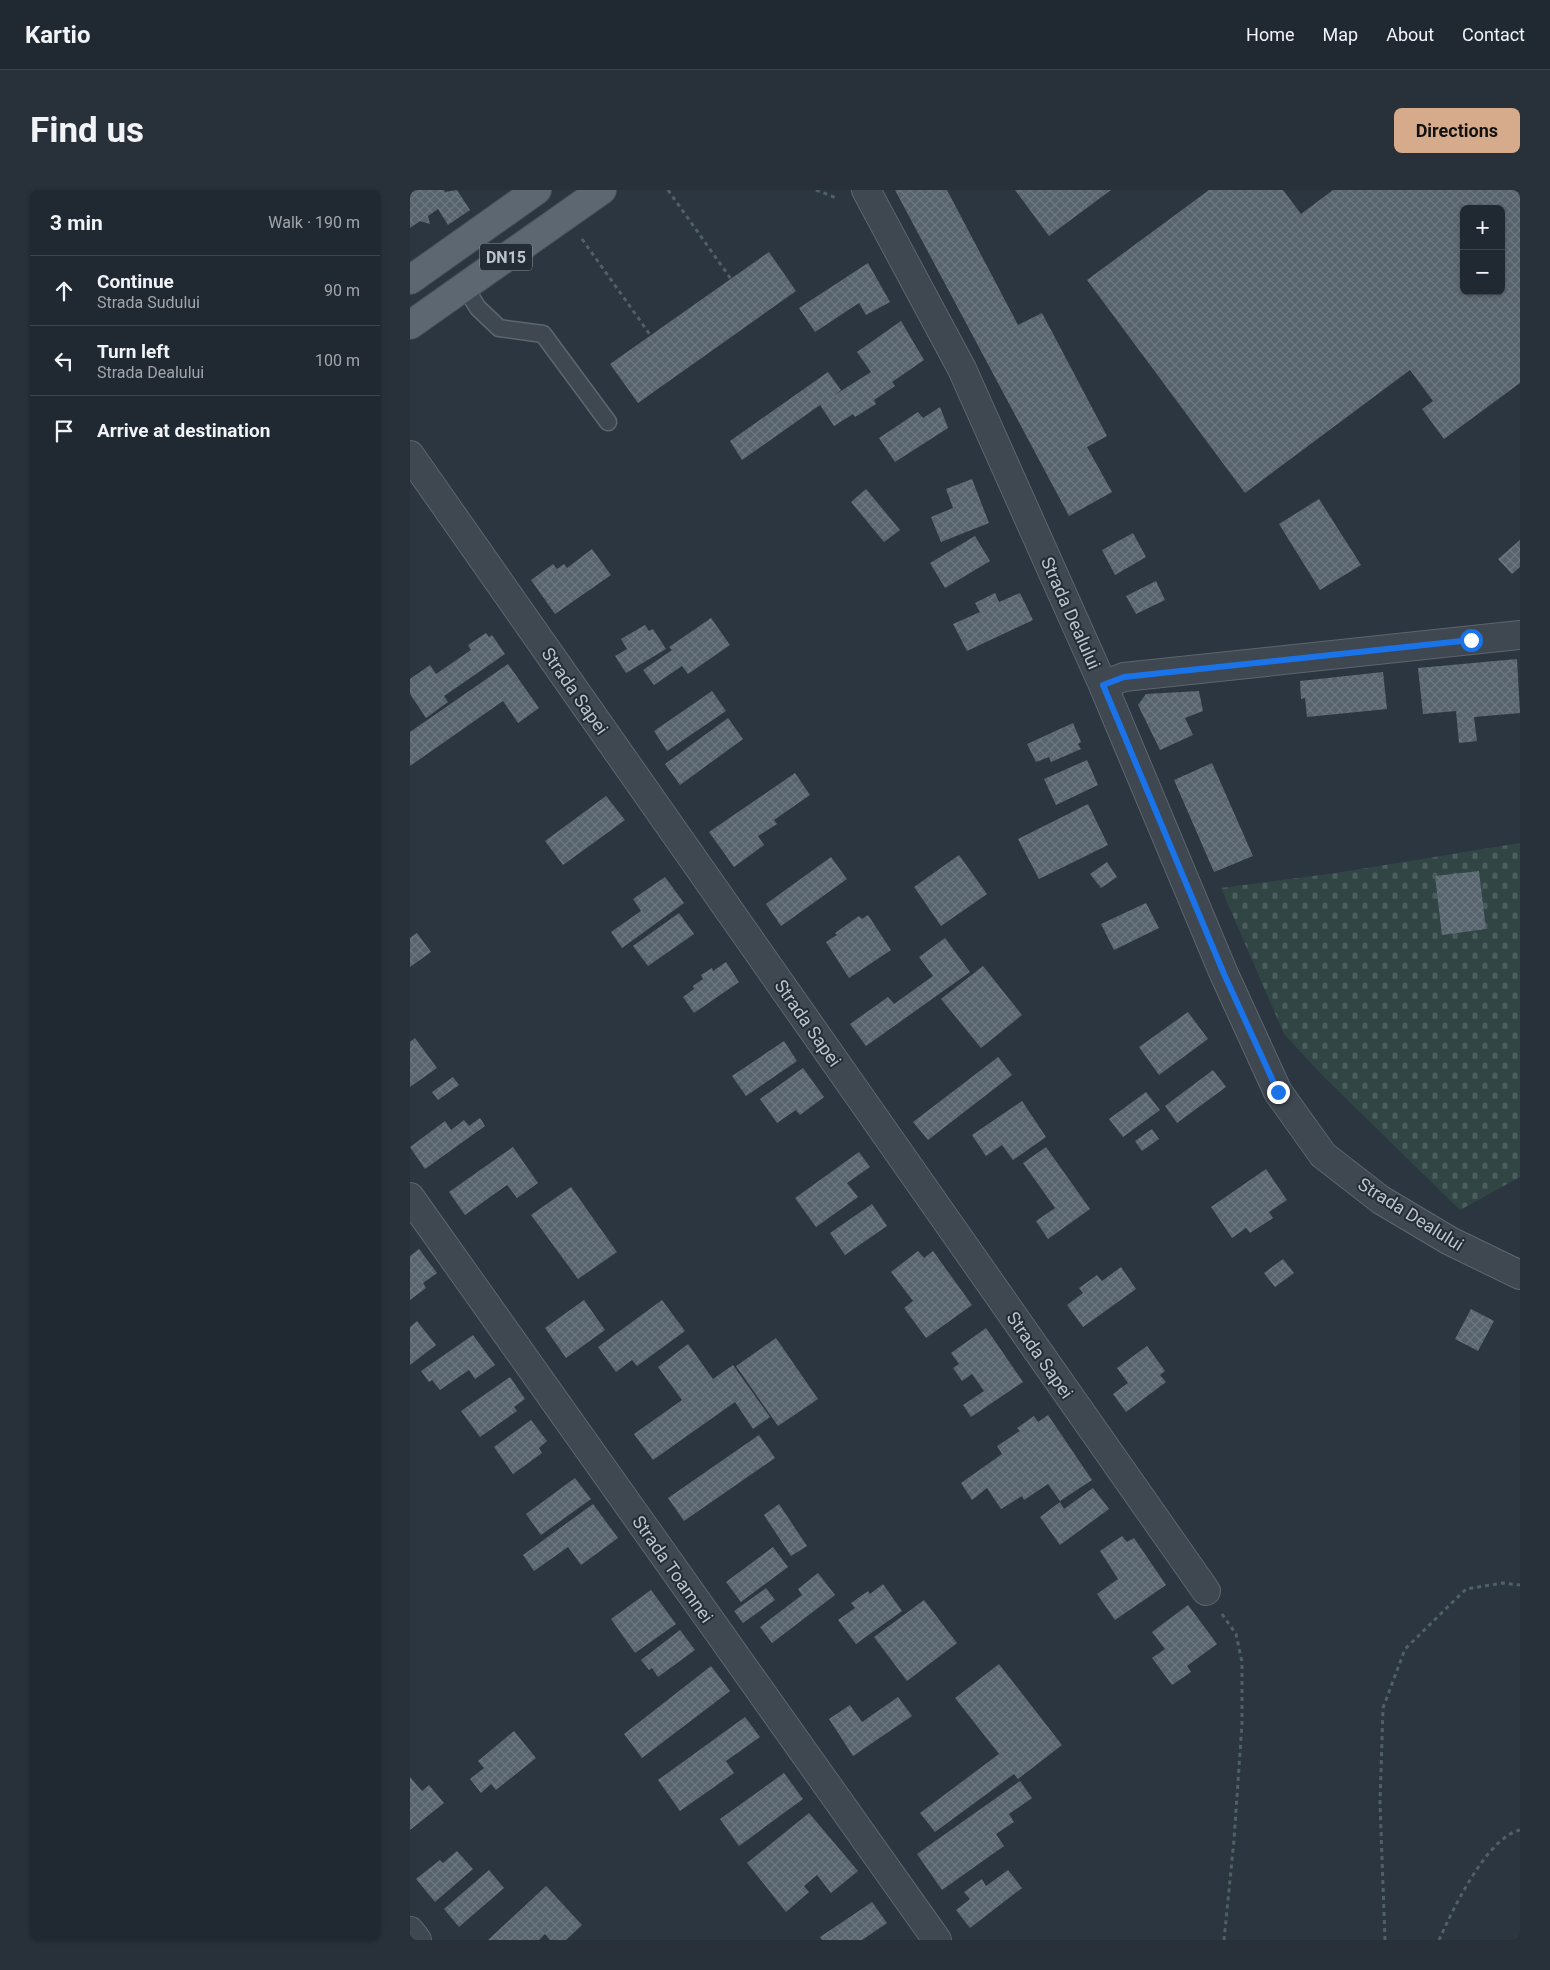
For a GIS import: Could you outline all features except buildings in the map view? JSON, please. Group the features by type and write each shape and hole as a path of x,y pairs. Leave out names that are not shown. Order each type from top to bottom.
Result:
{"main road":[{"name":"DN15","path":"410,280 537,190"},
{"name":"DN15","path":"410,325 602,190"}],"street":[{"name":"Strada Dealului","path":"866,190 962,369 1103,685 1224,974 1278,1092 1323,1156 1381,1200 1450,1240 1520,1275"},
{"name":"Strada Sapei","path":"410,455 1206,1591"},
{"path":"1103,685 1124,677 1520,635"},
{"name":"Strada Toamnei","path":"410,1197 937,1940"},
{"path":"410,1932 417,1940"}],"lane":[{"path":"464,286 478,308 499,328 544,334 608,422"}],"path":[{"path":"668,190 731,279"},
{"path":"816,190 836,198"},
{"path":"580,236 651,336"},
{"path":"1385,1940 1380,1803 1383,1708 1404,1649 1466,1589 1502,1583 1520,1584"},
{"path":"1206,1591 1236,1634 1242,1662 1242,1723 1234,1840 1224,1940"},
{"path":"1439,1940 1480,1862 1513,1832 1520,1830"}],"green space":[{"path":"1520,843 1520,1177 1460,1210 1323,1076 1284,1034 1221,888 1336,873"}],"route":[{"path":"1278,1092 1224,974 1103,685 1124,677 1471,640"}]}
